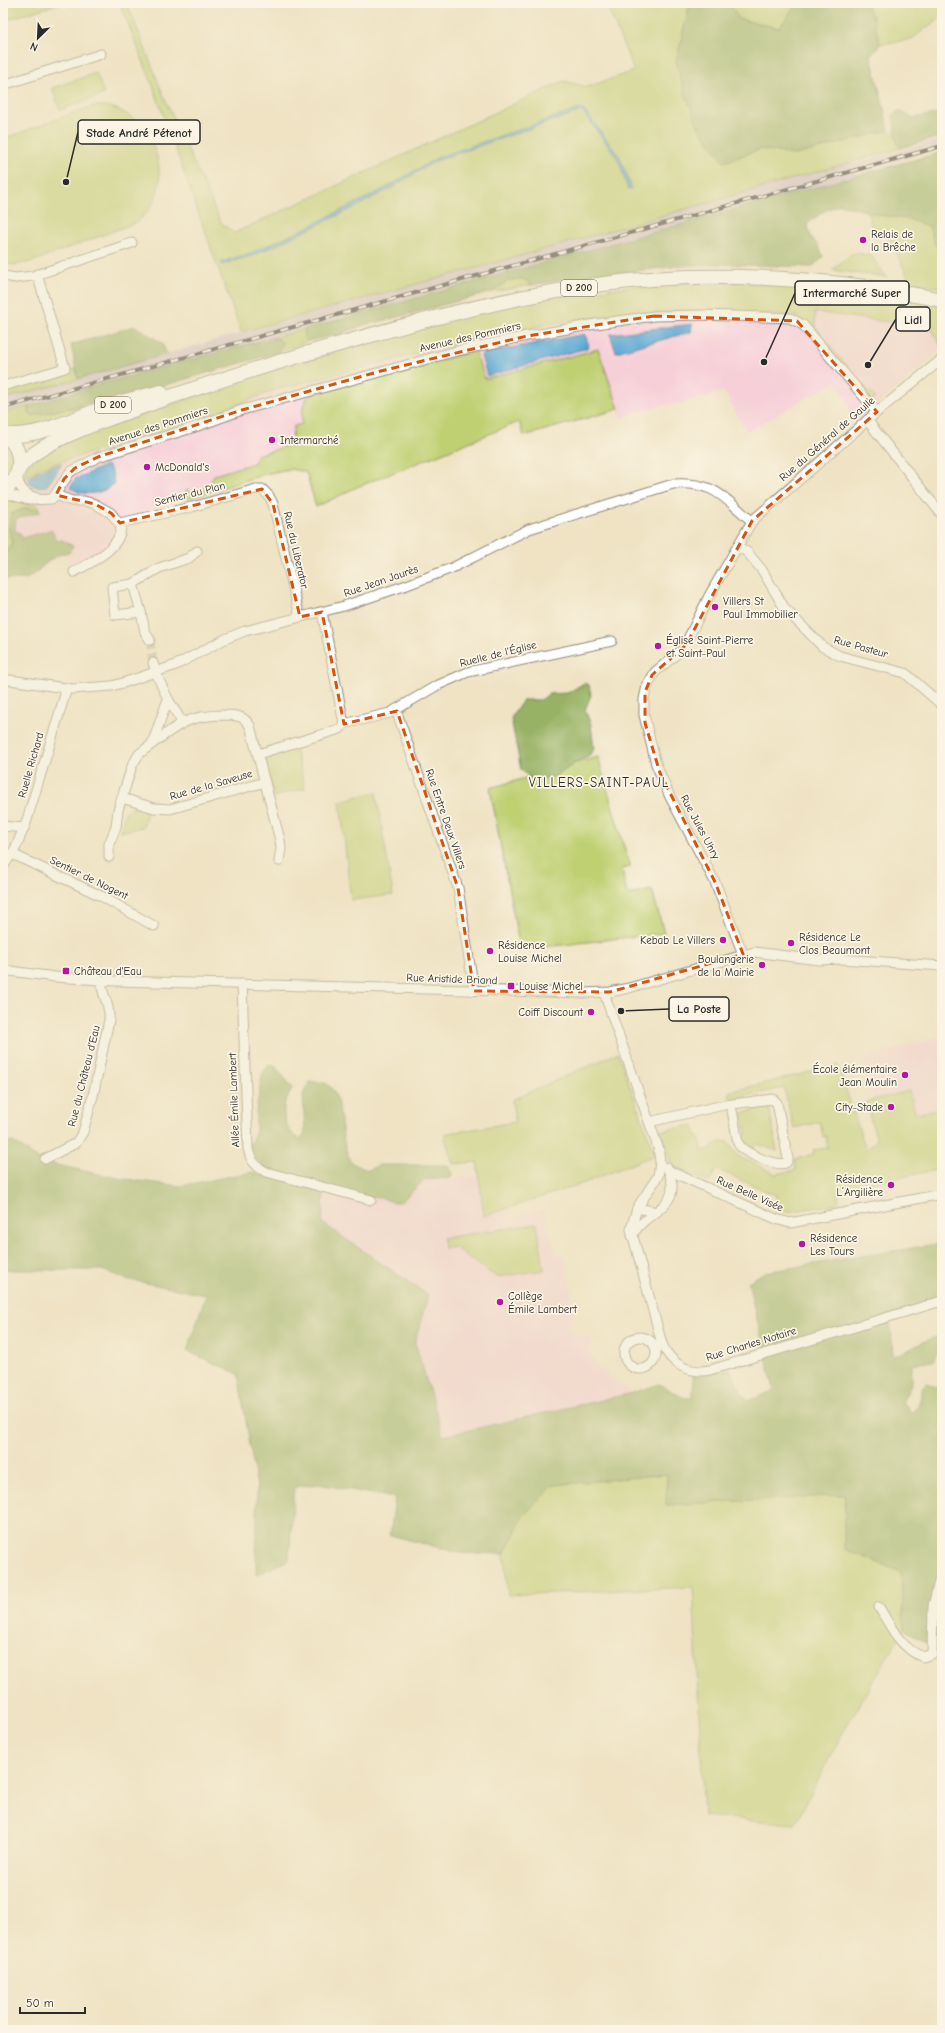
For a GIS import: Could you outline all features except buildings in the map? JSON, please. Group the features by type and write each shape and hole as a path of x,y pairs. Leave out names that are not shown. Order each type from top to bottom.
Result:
{"main road":[{"name":"D 200","path":"18,472 28,457 53,443 116,416 226,377 447,314 525,297 616,283 688,278 782,278 864,286 942,300"},
{"name":"D 200","path":"3,434 15,435 33,433 126,401 187,385 226,377"},
{"path":"3,434 12,441 19,456 18,472 10,485 3,492"}],"street":[{"path":"3,85 101,54"},
{"path":"3,276 22,278 38,274 132,243"},
{"path":"3,386 65,368 38,274"},
{"name":"Avenue des Pommiers","path":"56,495 67,475 86,462 195,428 242,410 457,351 527,336 654,316 703,315 790,318 797,321 804,325 877,412"},
{"name":"Rue du Général de Gaulle","path":"738,547 752,521 867,420 942,359"},
{"path":"867,420 942,515"},
{"path":"18,472 19,483 26,494 46,499"},
{"name":"Rue Jean Jaurès","path":"3,678 67,688 112,686 156,673 193,658 225,639 245,631 322,612 397,589 440,572 529,529 673,484 685,483 711,488 752,521"},
{"name":"Sentier du Plan","path":"120,523 192,507 256,489 265,491"},
{"name":"Rue du Liberator","path":"265,491 273,504 300,617"},
{"path":"3,492 24,500 52,499 56,495 72,501 84,501 95,504 111,513 120,523 120,533 110,548 74,572"},
{"name":"Rue Pasteur","path":"738,547 749,554 762,570 785,609 823,647 840,656 905,673 942,705"},
{"name":"Rue Jules Uhry","path":"738,547 709,596 683,649 649,680 643,706 647,731 663,781 715,882 743,954"},
{"path":"141,612 115,615 112,587 133,584 159,568 189,558 198,551"},
{"path":"133,584 145,632 150,640"},
{"path":"322,612 344,724"},
{"name":"Ruelle de l'Église","path":"396,710 436,686 468,672 612,641"},
{"path":"153,663 168,699 182,722"},
{"name":"Ruelle Richard","path":"3,867 12,854 24,828 67,688"},
{"name":"Rue de la Saveuse","path":"152,744 168,699"},
{"path":"258,754 340,729 344,724 383,716 396,710"},
{"name":"Rue Entre Deux Villers","path":"396,710 458,888 474,992"},
{"name":"Rue de la Saveuse","path":"203,715 233,715 246,720 250,726 265,782 170,809 154,808 122,798 134,761 139,754 182,722 203,715"},
{"path":"265,782 281,844 279,861"},
{"path":"109,857 109,844 116,828 122,798"},
{"path":"3,826 24,828"},
{"name":"Sentier de Nogent","path":"12,854 101,896 154,926"},
{"name":"Rue Aristide Briand","path":"3,970 55,977 101,980 474,992 604,993 641,985 743,954 760,952 819,960 841,959 942,966"},
{"name":"Rue du Château d'Eau","path":"44,1159 76,1143 85,1126 109,1020 109,1008 102,990 101,980"},
{"name":"Allée Émile Lambert","path":"242,984 248,1148 253,1163 266,1172 371,1200"},
{"name":"Rue Charles Notaire","path":"604,993 648,1122 672,1181 672,1194 667,1204 637,1227 632,1236"},
{"path":"648,1122 731,1105 771,1098 775,1100 788,1159 786,1163 781,1165 774,1163 742,1149 738,1144 731,1105"},
{"name":"Rue Charles Notaire","path":"658,1146 660,1162 658,1176 637,1208 631,1224 632,1236 660,1350 683,1368 704,1371 942,1301"},
{"name":"Rue Belle Visée","path":"668,1170 776,1219 790,1223 942,1194"},
{"path":"637,1208 657,1212"},
{"path":"879,1607 892,1630 906,1645 923,1657 932,1654 932,1610 942,1569"}],"highlighted area":[{"path":"654,316 797,321 877,412 752,521 686,645 652,675 645,692 645,723 660,773 715,882 743,954 610,992 474,991 458,888 397,711 344,724 322,612 300,617 273,504 262,489 120,523 111,513 95,504 56,495 64,479 75,468 98,457 242,410 381,371 527,336"}],"shaded area":[{"path":"942,139 942,148 857,172 858,175 101,384 3,413 3,399 542,250 850,162 851,164"},
{"path":"672,307 811,311 942,330 942,349 855,423 846,399 836,382 746,432 724,391 679,404 661,405 622,418 618,409 524,436 519,422 355,488 316,507 306,472 290,469 269,473 124,518 132,541 71,578 68,552 70,552 56,541 53,532 50,530 22,539 15,531 16,519 40,511 13,495 23,480 39,468 182,426 255,398 403,356 532,325"},
{"name":"École élémentaire Jean Moulin","path":"942,1036 942,1108 916,1114 908,1091 875,1099 863,1058"},
{"name":"Collège Émile Lambert","path":"478,1176 484,1216 509,1209 511,1217 544,1208 556,1254 563,1254 576,1309 567,1330 592,1339 590,1350 595,1365 632,1393 443,1436 415,1342 428,1295 322,1223 324,1192 371,1185"}],"green space":[{"path":"3,3 61,3 3,21"},
{"path":"120,3 127,3 165,99 221,223 234,233 564,81 587,87 634,71 606,3 690,3 676,62 724,162 761,149 795,155 889,130 898,139 897,143 901,148 542,250 241,332 153,86"},
{"path":"690,3 729,3 739,19 779,28 797,3 865,3 872,15 880,44 871,56 889,130 795,155 761,149 724,162 699,128 684,91 676,61"},
{"path":"729,3 797,3 779,28 738,19"},
{"path":"865,3 942,3 942,16 912,39 880,44 872,15"},
{"path":"96,73 104,94 60,110 52,88"},
{"path":"93,106 114,108 131,118 145,132 155,150 159,170 158,190 150,208 135,223 31,262 14,265 3,263 3,139"},
{"path":"900,111 912,118 942,113 942,136 901,148 897,143 893,116 896,112"},
{"path":"942,152 942,248 935,245 929,226 908,219 880,215 840,204 824,211 807,224 811,237 819,247 823,257 812,267 715,264 679,266 573,278 532,285 523,279 509,280 492,292 364,325 340,334 308,341 304,337 305,329"},
{"path":"868,211 880,215 908,219 929,226 935,245 942,248 942,288 910,282 887,231 871,225"},
{"path":"857,253 871,256 887,277 832,270 851,254"},
{"path":"523,279 532,285 492,292 509,280"},
{"path":"744,282 869,297 895,297 942,306 942,348 931,328 815,312 815,326 836,354 875,398 872,401 797,316 673,311 570,320 471,340 275,390 182,426 39,468 23,480 28,464 71,439 212,391 221,385 471,313 556,295 652,284"},
{"path":"135,326 162,343 167,354 78,379 71,345"},
{"path":"305,329 304,337 308,341 276,353 281,348 279,339 271,338"},
{"path":"271,338 279,339 283,343 281,348 276,353 141,392 37,415 31,416 28,411 30,406 101,384"},
{"path":"598,349 619,409 524,436 519,422 355,488 316,507 306,472 290,469 269,473 184,500 182,496 186,495 186,490 193,494 201,492 214,475 254,463 256,455 278,449 291,443 294,426 302,424 302,412 305,401 310,395 475,351 485,379"},
{"path":"76,369 78,379 3,399 3,390"},
{"path":"30,406 28,411 84,406 66,416 14,432 3,427 3,413"},
{"path":"3,444 7,448 11,458 11,468 3,482"},
{"path":"14,499 39,506 40,509 25,508 11,514 9,530 12,544 8,551 3,553 3,500"},
{"path":"25,508 40,509 40,512 16,519 15,531 20,533 22,538 50,530 53,532 56,541 62,540 73,546 70,552 63,553 52,559 28,578 3,580 3,553 8,551 12,544 9,530 11,514"},
{"path":"584,683 589,685 591,695 585,710 591,725 594,749 588,757 557,775 547,779 532,779 521,770 511,718 523,700 541,700 549,694 568,693"},
{"path":"295,747 305,788 274,797 268,776 267,763 274,755"},
{"path":"598,757 630,867 622,869 627,895 652,890 664,933 520,950 490,788 529,777 532,779 557,775 573,764"},
{"path":"376,792 393,895 351,900 340,801"},
{"path":"133,807 147,811 143,827 120,832 126,810"},
{"path":"618,1053 655,1155 584,1183 484,1216 477,1162 453,1164 444,1134 515,1122 512,1100"},
{"path":"838,1065 866,1150 877,1140 865,1102 909,1091 916,1114 942,1108 942,1169 837,1189 839,1201 837,1204 787,1212 773,1207 777,1196 716,1169 711,1180 708,1182 676,1167 671,1163 660,1131 694,1125 696,1136 699,1135 702,1150 713,1148 713,1144 727,1141 738,1156 776,1174 796,1170 795,1159 814,1154 813,1150 828,1148 826,1136 823,1137 820,1122 794,1128 784,1088 730,1099 729,1092"},
{"path":"268,1066 275,1066 292,1087 284,1105 284,1116 287,1126 296,1137 300,1139 305,1134 303,1095 309,1082 321,1082 329,1086 335,1094 348,1155 355,1165 368,1170 379,1165 445,1165 450,1168 452,1174 450,1178 424,1180 401,1202 392,1202 382,1198 361,1197 266,1172 248,1148 256,1131 256,1112 262,1075"},
{"path":"769,1107 777,1151 757,1144 753,1148 743,1142 740,1135 746,1134 742,1113"},
{"path":"3,1141 13,1142 43,1162 117,1178 179,1186 253,1172 324,1192 322,1223 428,1295 415,1342 443,1436 632,1393 659,1384 684,1398 693,1397 693,1376 730,1369 742,1393 749,1401 774,1390 748,1282 765,1272 942,1243 942,1301 890,1316 893,1355 904,1352 925,1341 937,1337 939,1348 933,1361 912,1364 912,1383 902,1402 908,1407 911,1413 918,1405 921,1388 926,1383 942,1389 942,1652 904,1629 901,1572 844,1549 845,1495 666,1505 667,1474 554,1485 523,1516 504,1554 460,1553 390,1535 395,1498 318,1484 294,1487 289,1560 256,1575 257,1487 238,1374 187,1351 206,1295 126,1279 102,1270 3,1270"},
{"path":"537,1224 544,1270 496,1277 455,1247 444,1248 443,1238"},
{"path":"667,1474 666,1505 845,1495 844,1549 901,1572 904,1629 844,1730 795,1824 704,1816 693,1587 508,1595 504,1554 523,1516 554,1485"}],"water":[{"path":"579,109 585,111 620,157 632,189 628,190 618,159 582,111 435,161 393,187 356,207 257,254 222,265 221,262 250,253 295,233 382,190 438,157"},
{"path":"692,324 691,332 616,352 610,334"},
{"path":"585,334 589,346 587,348 487,376 481,356 483,353"},
{"path":"61,463 62,464 47,486 38,487 31,484 29,481 29,478 37,471"},
{"path":"104,466 108,466 112,472 114,483 110,487 99,492 81,493 70,487 75,479"}],"tunnel":[{"path":"150,640 153,663"}],"railway":[{"path":"3,408 942,146"}],"place":[{"name":"Stade André Pétenot","path":"66,182"},
{"name":"Relais de la Brêche","path":"863,240"},
{"name":"Intermarché Super","path":"764,362"},
{"name":"Lidl","path":"868,365"},
{"name":"Intermarché","path":"272,440"},
{"name":"McDonald's","path":"147,467"},
{"name":"Villers St Paul Immobilier","path":"715,607"},
{"name":"Église Saint-Pierre et Saint-Paul","path":"658,646"},
{"name":"Kebab Le Villers","path":"723,940"},
{"name":"Résidence Le Clos Beaumont","path":"791,943"},
{"name":"Résidence Louise Michel","path":"490,951"},
{"name":"Boulangerie de la Mairie","path":"762,965"},
{"name":"Château d'Eau","path":"66,971"},
{"name":"Louise Michel","path":"511,986"},
{"name":"La Poste","path":"621,1011"},
{"name":"Coiff Discount","path":"591,1012"},
{"name":"École élémentaire Jean Moulin","path":"905,1075"},
{"name":"City-Stade","path":"891,1107"},
{"name":"Résidence L’Argilière","path":"891,1185"},
{"name":"Résidence Les Tours","path":"802,1244"},
{"name":"Collège Émile Lambert","path":"500,1302"}],"district":[{"name":"VILLERS-SAINT-PAUL","path":"599,782"}]}
